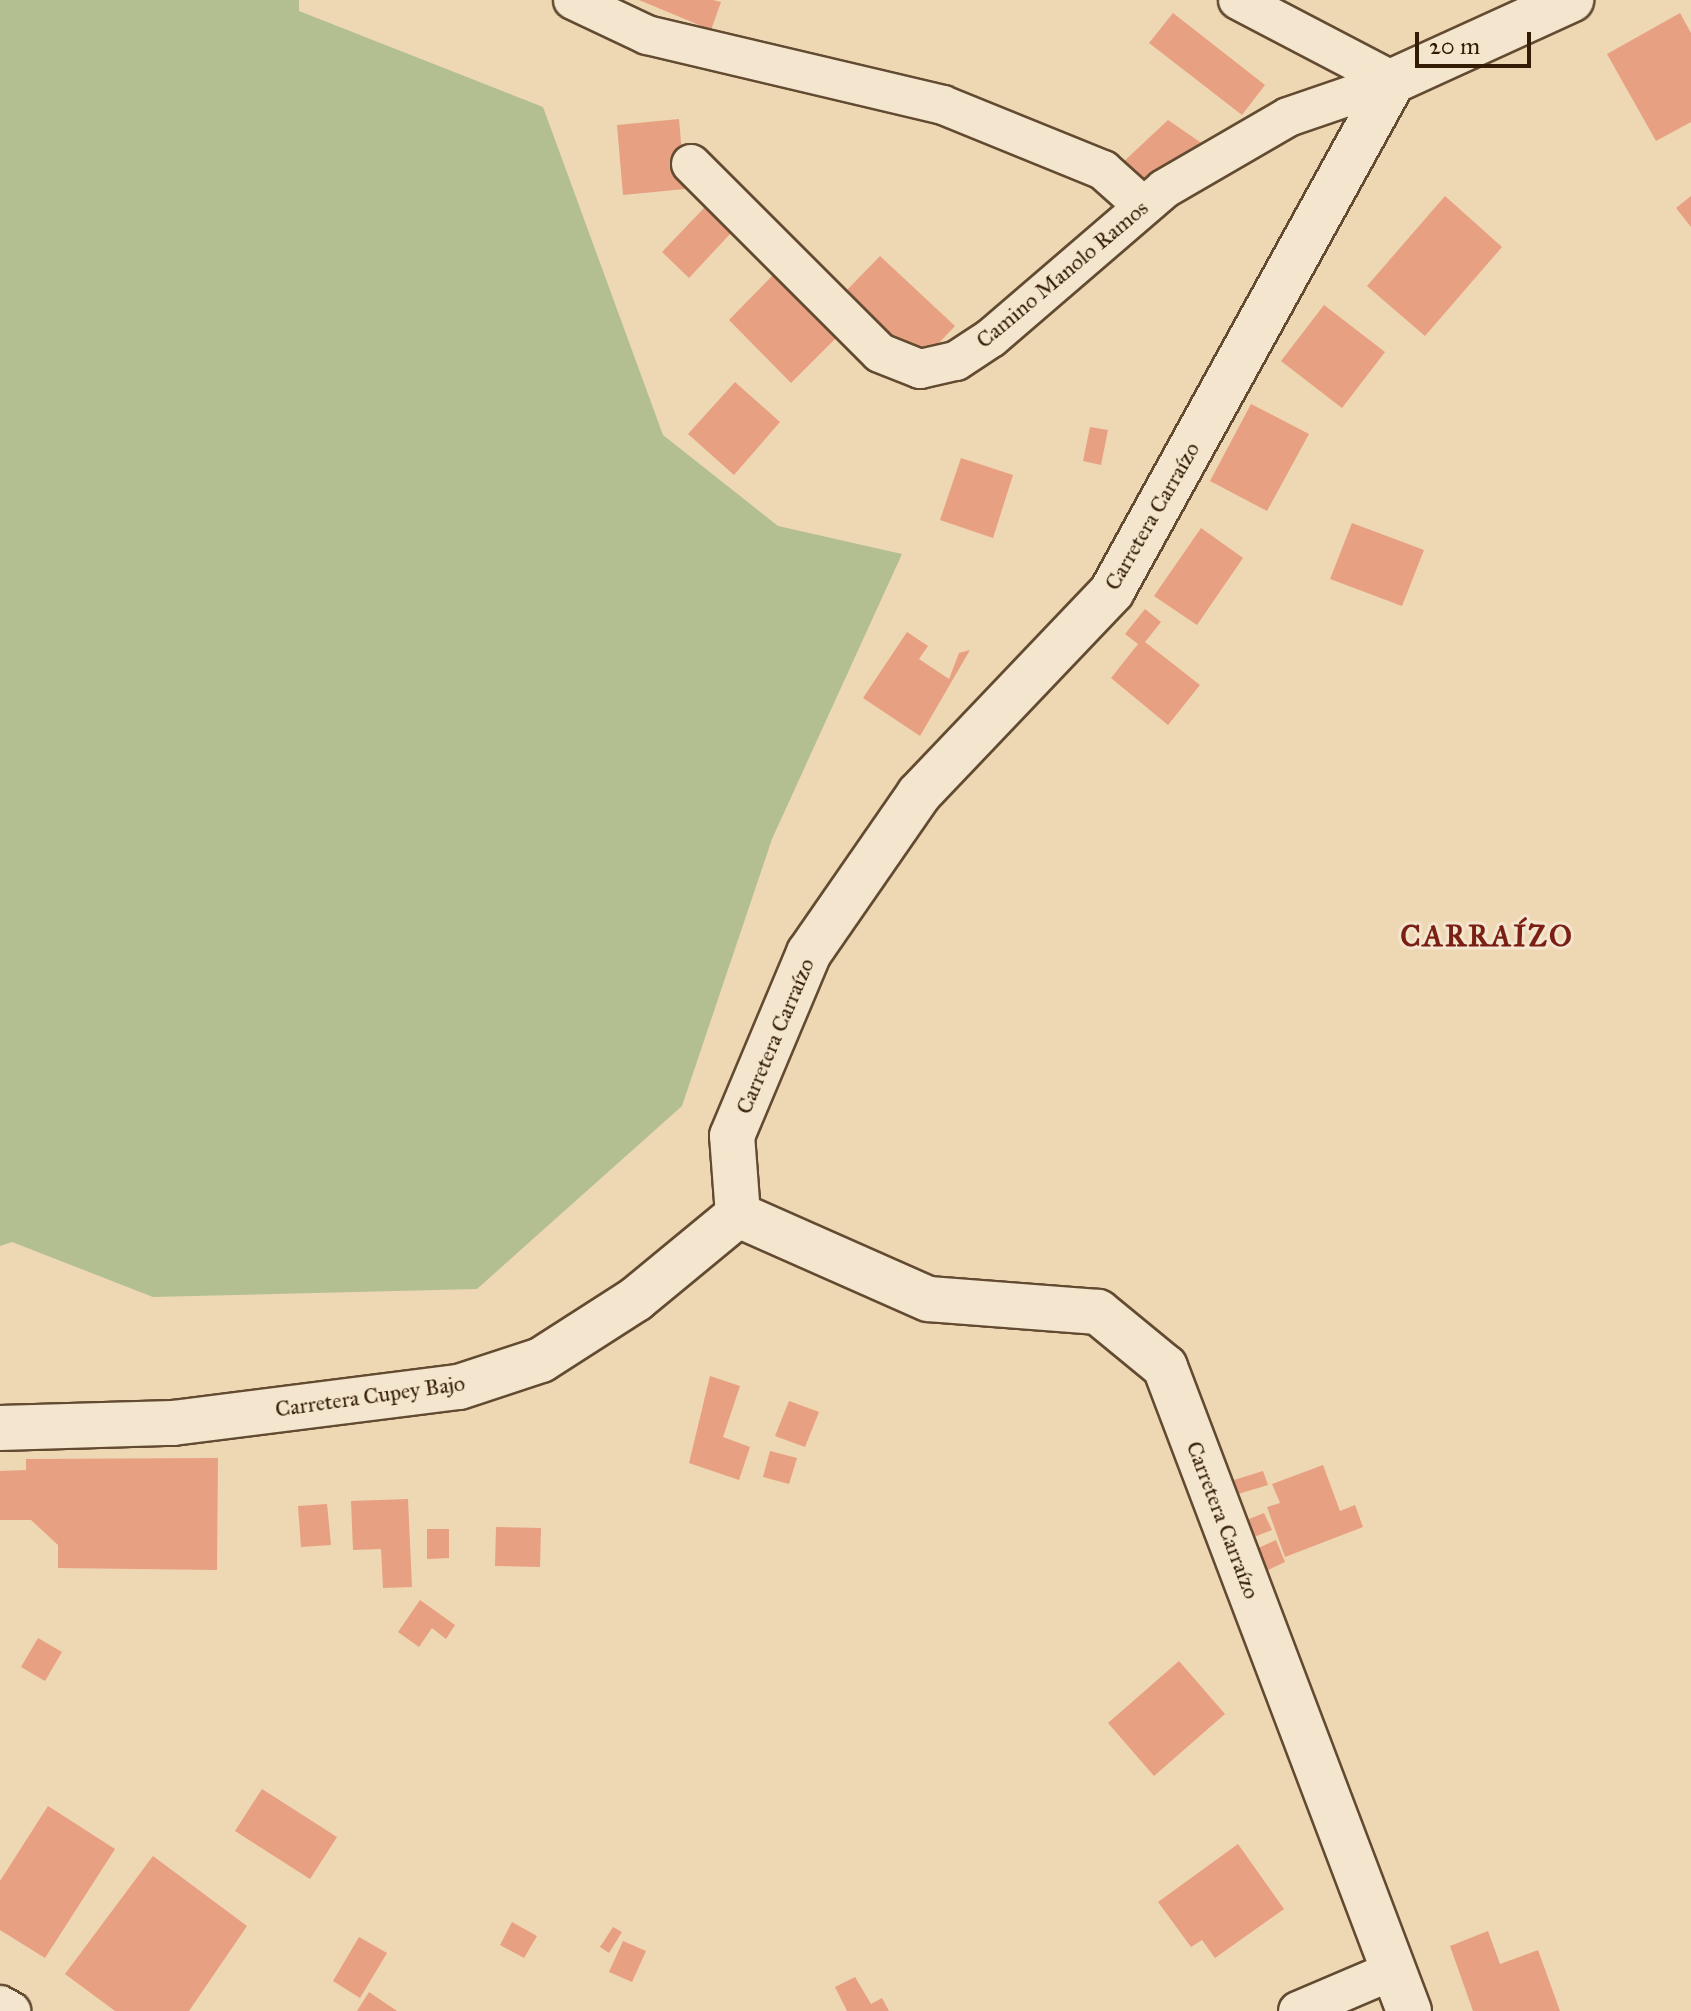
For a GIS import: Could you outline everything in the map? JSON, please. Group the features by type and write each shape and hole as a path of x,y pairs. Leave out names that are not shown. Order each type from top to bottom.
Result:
{"street":[{"path":"573,0 647,35 958,111 1103,170 1142,205"},
{"path":"1238,0 1393,81 1571,0"},
{"name":"Camino Manolo Ramos","path":"691,164 880,353 920,369 956,361 991,338 1142,205 1288,117 1393,81"},
{"name":"Carretera Carraízo","path":"1393,81 1112,591 919,794 809,953 732,1136 738,1215 928,1299 1098,1312 1165,1367 1409,2011"},
{"name":"Carretera Cupey Bajo","path":"0,1428 173,1423 459,1387 541,1360 636,1299 738,1215"},
{"path":"1298,2011 1392,1971"},
{"path":"0,2005 11,2011"}],"green space":[{"path":"0,0 299,0 299,11 543,107 663,435 778,526 902,554 772,839 682,1106 477,1289 153,1297 12,1242 0,1246"}],"building":[{"path":"639,0 713,0 721,2 711,30"},
{"path":"1173,13 1265,85 1242,115 1149,43"},
{"path":"1680,13 1691,33 1691,122 1656,141 1607,54"},
{"path":"679,119 685,189 623,195 617,125"},
{"path":"1168,120 1213,151 1152,191 1121,164"},
{"path":"1445,196 1502,247 1425,336 1367,286"},
{"path":"1691,196 1691,227 1676,208"},
{"path":"705,207 731,233 689,278 662,252"},
{"path":"880,256 955,326 921,362 846,291"},
{"path":"773,275 836,338 791,383 729,320"},
{"path":"1324,305 1385,352 1342,408 1281,361"},
{"path":"735,382 780,422 734,475 688,434"},
{"path":"1251,404 1309,434 1267,511 1210,481"},
{"path":"1090,427 1108,430 1101,465 1083,461"},
{"path":"961,458 1013,475 993,538 940,520"},
{"path":"1352,523 1424,550 1402,606 1330,579"},
{"path":"1201,528 1243,558 1197,625 1154,596"},
{"path":"1145,609 1161,622 1145,642 1200,685 1168,725 1111,678 1138,644 1125,634"},
{"path":"907,632 928,646 919,659 949,679 959,653 970,650 920,736 863,698"},
{"path":"710,1376 740,1386 723,1437 750,1447 739,1480 689,1463"},
{"path":"789,1401 819,1412 805,1447 775,1436"},
{"path":"770,1451 797,1458 789,1484 763,1477"},
{"path":"218,1458 217,1570 58,1568 58,1545 31,1520 0,1520 0,1471 26,1470 26,1459"},
{"path":"1323,1465 1340,1511 1355,1505 1363,1527 1285,1557 1267,1507 1280,1503 1272,1484"},
{"path":"1263,1471 1268,1485 1238,1494 1234,1480"},
{"path":"408,1499 412,1587 383,1588 381,1549 353,1550 351,1501"},
{"path":"327,1504 331,1545 301,1547 298,1506"},
{"path":"1264,1513 1272,1530 1251,1538 1244,1521"},
{"path":"496,1527 541,1528 540,1567 495,1566"},
{"path":"427,1529 449,1529 449,1558 427,1559"},
{"path":"1276,1540 1285,1562 1266,1571 1256,1549"},
{"path":"420,1600 455,1625 446,1639 432,1628 419,1647 398,1632"},
{"path":"38,1638 62,1652 45,1681 21,1667"},
{"path":"1179,1661 1225,1714 1154,1776 1108,1723"},
{"path":"262,1789 337,1837 310,1879 235,1831"},
{"path":"48,1806 115,1849 45,1958 0,1930 0,1881"},
{"path":"1238,1844 1284,1909 1215,1958 1202,1940 1191,1947 1158,1902"},
{"path":"153,1856 247,1926 189,2011 115,2011 65,1974"},
{"path":"512,1922 537,1936 524,1958 500,1945"},
{"path":"613,1927 622,1932 609,1953 600,1947"},
{"path":"1488,1931 1500,1964 1538,1950 1560,2011 1473,2011 1450,1946"},
{"path":"359,1937 387,1953 360,1998 333,1981"},
{"path":"623,1941 646,1951 632,1982 609,1972"},
{"path":"855,1977 871,2004 882,1998 889,2011 847,2011 835,1987"},
{"path":"369,1992 397,2011 357,2011"}],"district":[{"name":"CARRAÍZO","path":"1487,936"}]}
